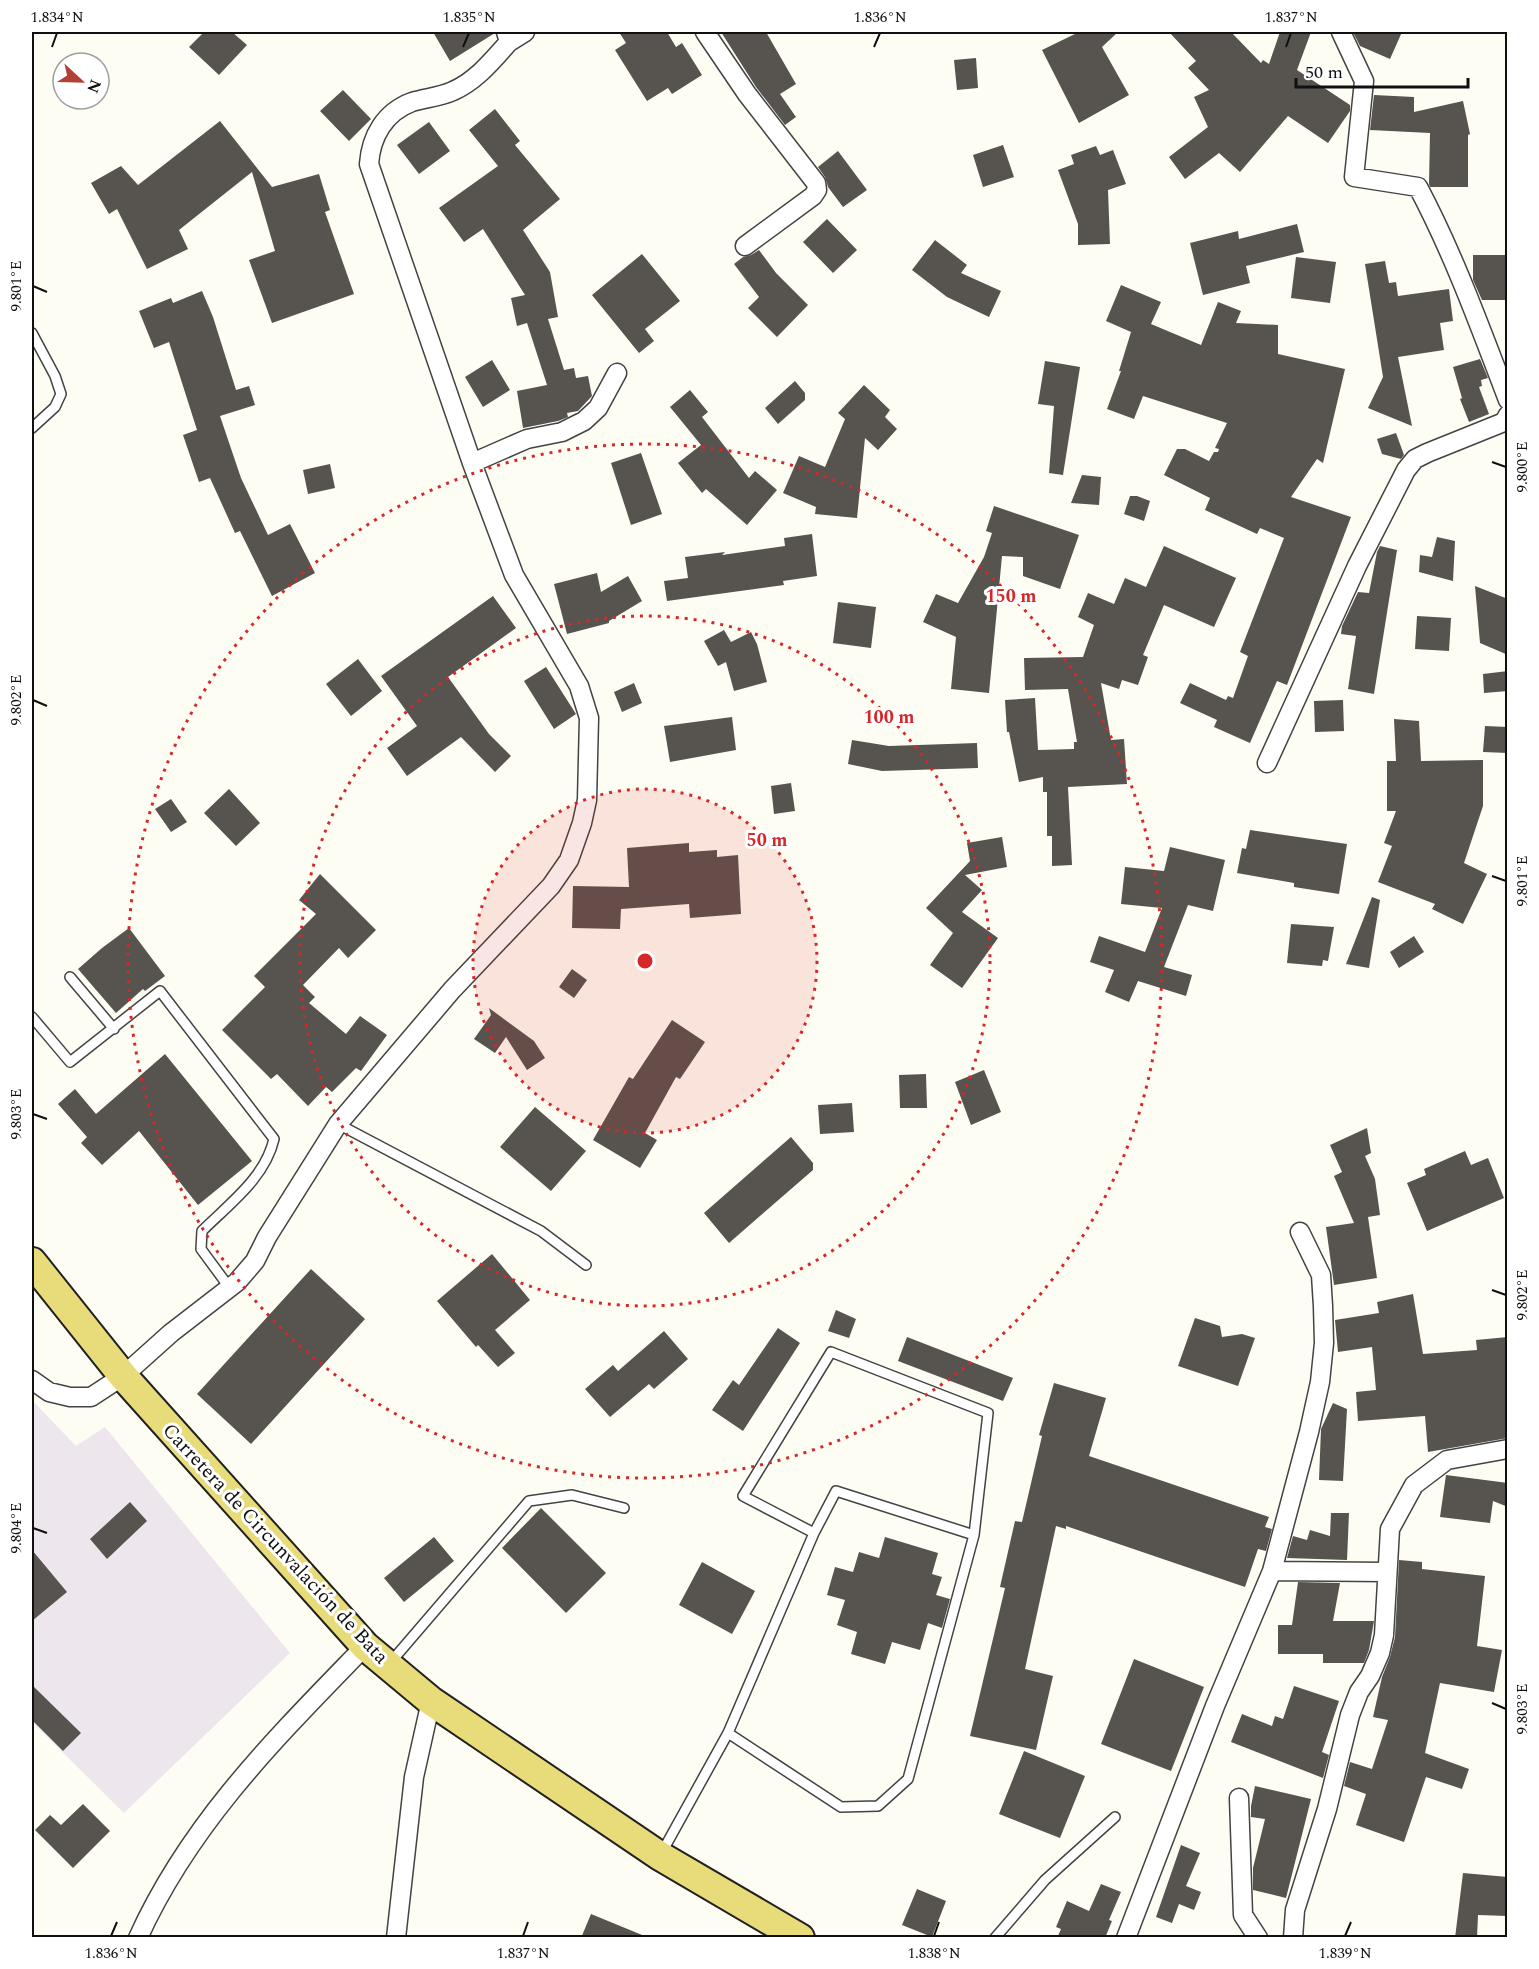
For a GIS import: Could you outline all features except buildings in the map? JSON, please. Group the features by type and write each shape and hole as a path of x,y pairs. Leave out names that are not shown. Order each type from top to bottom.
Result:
{"main road":[{"name":"Carretera de Circunvalación de Bata","path":"32,1262 123,1376 365,1646 431,1701 660,1856 800,1938"}],"street":[{"path":"32,1380 49,1392 70,1397 91,1397 123,1376 171,1333 237,1282 255,1261 273,1227 338,1124 452,990 551,886 569,860 582,823 587,800 589,718 585,702 579,686 514,575 472,463 369,164 370,152 379,128 389,116 412,102 453,91 480,75 507,37 525,32"},
{"path":"705,32 747,94 816,183 817,190 813,196 745,246"},
{"path":"1341,32 1364,81 1354,177 1418,187 1462,280 1508,400"},
{"path":"472,463 527,439 562,432 584,422 598,408 617,373"},
{"path":"1267,763 1352,575 1406,470 1415,459 1504,422 1508,416"},
{"path":"1126,1938 1211,1717 1272,1570 1310,1432 1320,1382 1324,1343 1321,1275 1300,1232"},
{"path":"1293,1938 1295,1910 1327,1809 1350,1715 1359,1692 1370,1676 1380,1653 1384,1635 1390,1529 1414,1485 1447,1460 1508,1449"},
{"path":"1272,1570 1387,1572"},
{"path":"138,1938 178,1865 211,1814 298,1714 365,1646"},
{"path":"396,1938 414,1776 431,1701"},
{"path":"1239,1798 1243,1915 1258,1938"}],"lane":[{"path":"32,337 56,376 61,394 55,407 32,428"},
{"path":"70,977 114,1029"},
{"path":"32,1017 70,1062 160,991 274,1139 271,1154 255,1178 202,1231 201,1249 229,1287"},
{"path":"338,1124 541,1231 586,1265"},
{"path":"728,1733 841,1807 878,1806 908,1779 974,1535 988,1413 831,1352 743,1496 814,1533"},
{"path":"660,1856 728,1733 814,1533 836,1491 974,1535"},
{"path":"388,1665 529,1501 572,1495 624,1508"},
{"path":"995,1938 1045,1880 1115,1817"}],"shaded area":[{"path":"32,1400 76,1446 105,1427 290,1653 124,1813 32,1722"}]}
